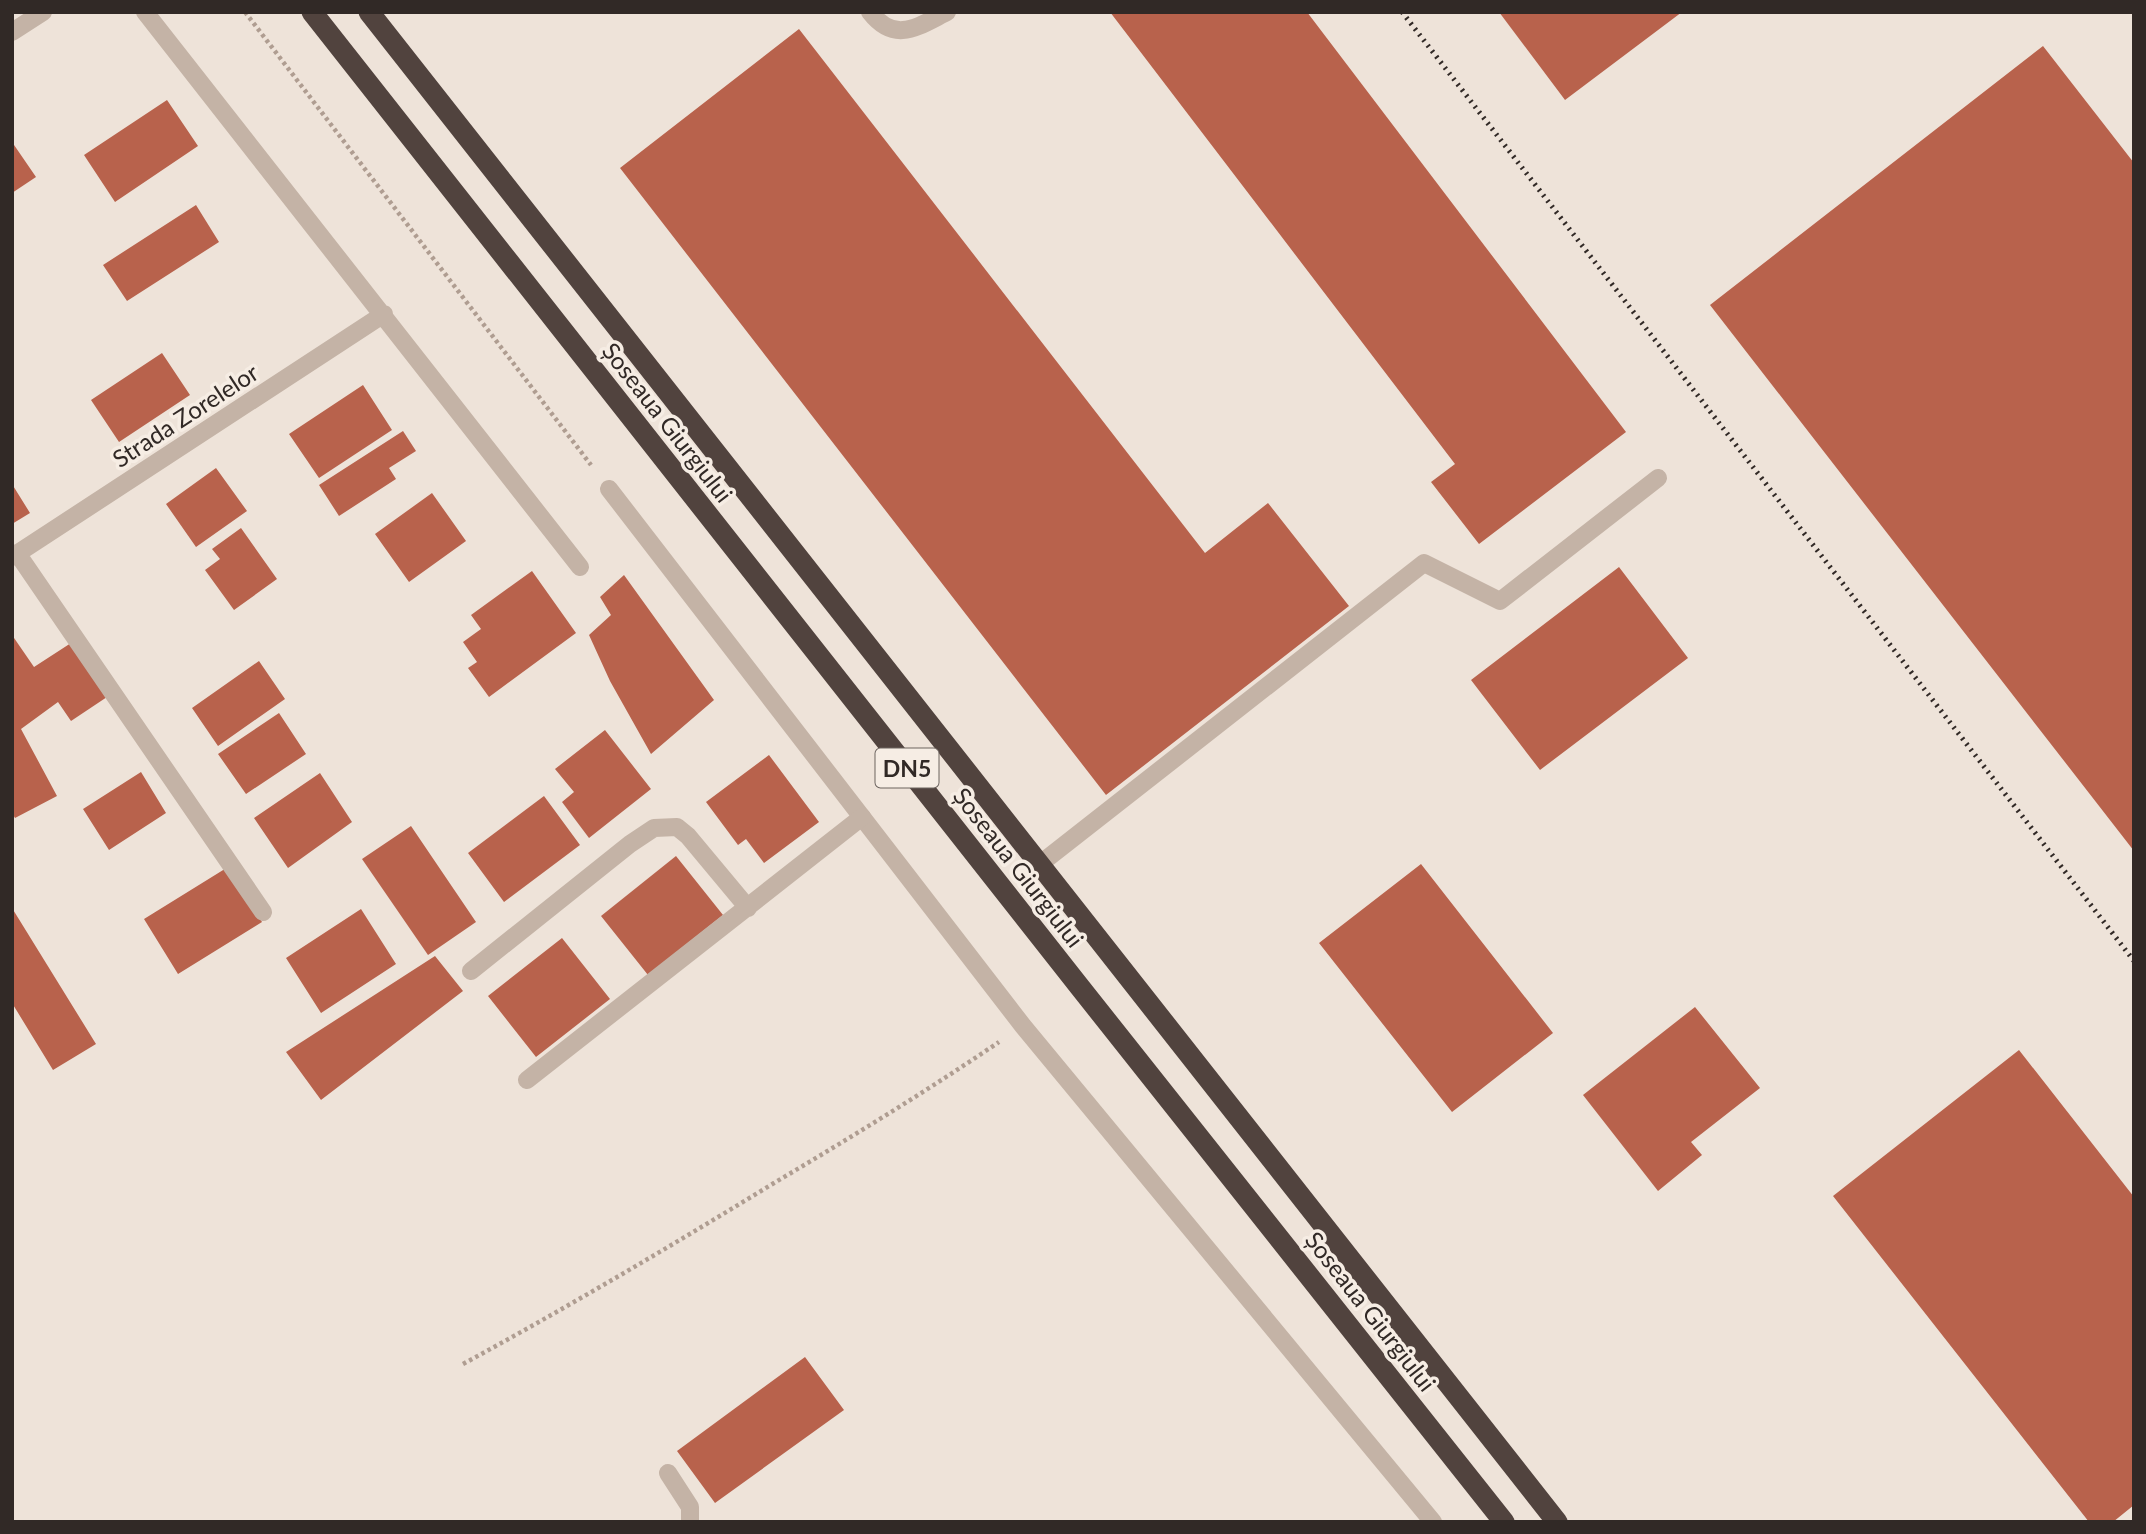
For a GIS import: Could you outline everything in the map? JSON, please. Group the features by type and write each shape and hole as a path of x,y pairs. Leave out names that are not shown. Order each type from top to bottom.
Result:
{"highway":[{"name":"Șoseaua Giurgiului","path":"312,12 1504,1522"},
{"name":"Șoseaua Giurgiului","path":"369,12 1557,1522"}],"street":[{"path":"12,32 43,12"},
{"path":"145,12 580,567"},
{"path":"870,12 881,25 897,31 916,27 947,12"},
{"name":"Strada Zorelelor","path":"15,555 384,314"},
{"path":"1040,864 1424,563 1500,601 1658,478"},
{"path":"609,489 1023,1026 1433,1522"},
{"path":"15,555 263,912"},
{"path":"527,1080 862,817"},
{"path":"471,971 654,828 677,827 688,836 748,908"},
{"path":"668,1473 690,1507 690,1522"}],"path":[{"path":"244,12 609,489"},
{"path":"463,1364 588,1296 681,1240 906,1102 1023,1026"}],"building":[{"path":"1110,12 1307,12 1626,432 1479,544 1431,482 1455,464"},
{"path":"1499,12 1682,12 1565,100"},
{"path":"799,29 1205,553 1268,503 1349,606 1106,795 620,168"},
{"path":"2043,46 2134,163 2134,851 1710,305"},
{"path":"167,100 198,146 115,202 84,155"},
{"path":"12,142 36,177 12,193"},
{"path":"196,205 219,242 127,301 103,265"},
{"path":"162,353 190,395 119,442 91,400"},
{"path":"363,385 392,430 319,478 289,434"},
{"path":"403,431 416,451 389,468 396,479 339,516 319,485"},
{"path":"216,468 247,511 196,547 166,504"},
{"path":"12,484 30,513 12,524"},
{"path":"432,493 466,541 409,582 375,534"},
{"path":"241,528 277,579 234,610 205,570 220,559 212,549"},
{"path":"1619,567 1688,658 1540,770 1471,680"},
{"path":"532,571 576,633 489,697 468,668 477,662 463,642 481,629 471,615"},
{"path":"624,575 714,700 651,754 610,681 589,635 611,615 600,597"},
{"path":"12,635 34,667 71,643 107,697 71,721 58,702 21,729 57,796 15,818 12,813"},
{"path":"259,661 285,699 218,746 192,708"},
{"path":"279,713 306,754 246,794 218,754"},
{"path":"605,730 651,789 589,838 562,802 574,792 555,769"},
{"path":"769,755 819,822 764,863 746,839 738,845 706,802"},
{"path":"141,772 166,813 109,850 83,809"},
{"path":"320,773 352,822 288,868 254,818"},
{"path":"544,796 580,845 504,902 468,853"},
{"path":"411,826 476,922 428,955 362,859"},
{"path":"676,856 723,915 648,975 601,916"},
{"path":"1421,864 1553,1033 1452,1112 1319,943"},
{"path":"228,867 262,922 178,974 144,919"},
{"path":"12,908 96,1044 53,1070 12,1003"},
{"path":"361,909 396,964 321,1013 286,958"},
{"path":"562,938 610,999 536,1057 488,996"},
{"path":"435,956 463,991 321,1100 286,1052"},
{"path":"1695,1007 1760,1088 1691,1142 1702,1155 1658,1191 1583,1095"},
{"path":"2019,1050 2134,1197 2134,1505 2113,1522 2089,1522 1833,1196"},
{"path":"805,1357 844,1410 715,1503 677,1451"}],"railway":[{"path":"1402,12 2134,961"}]}
